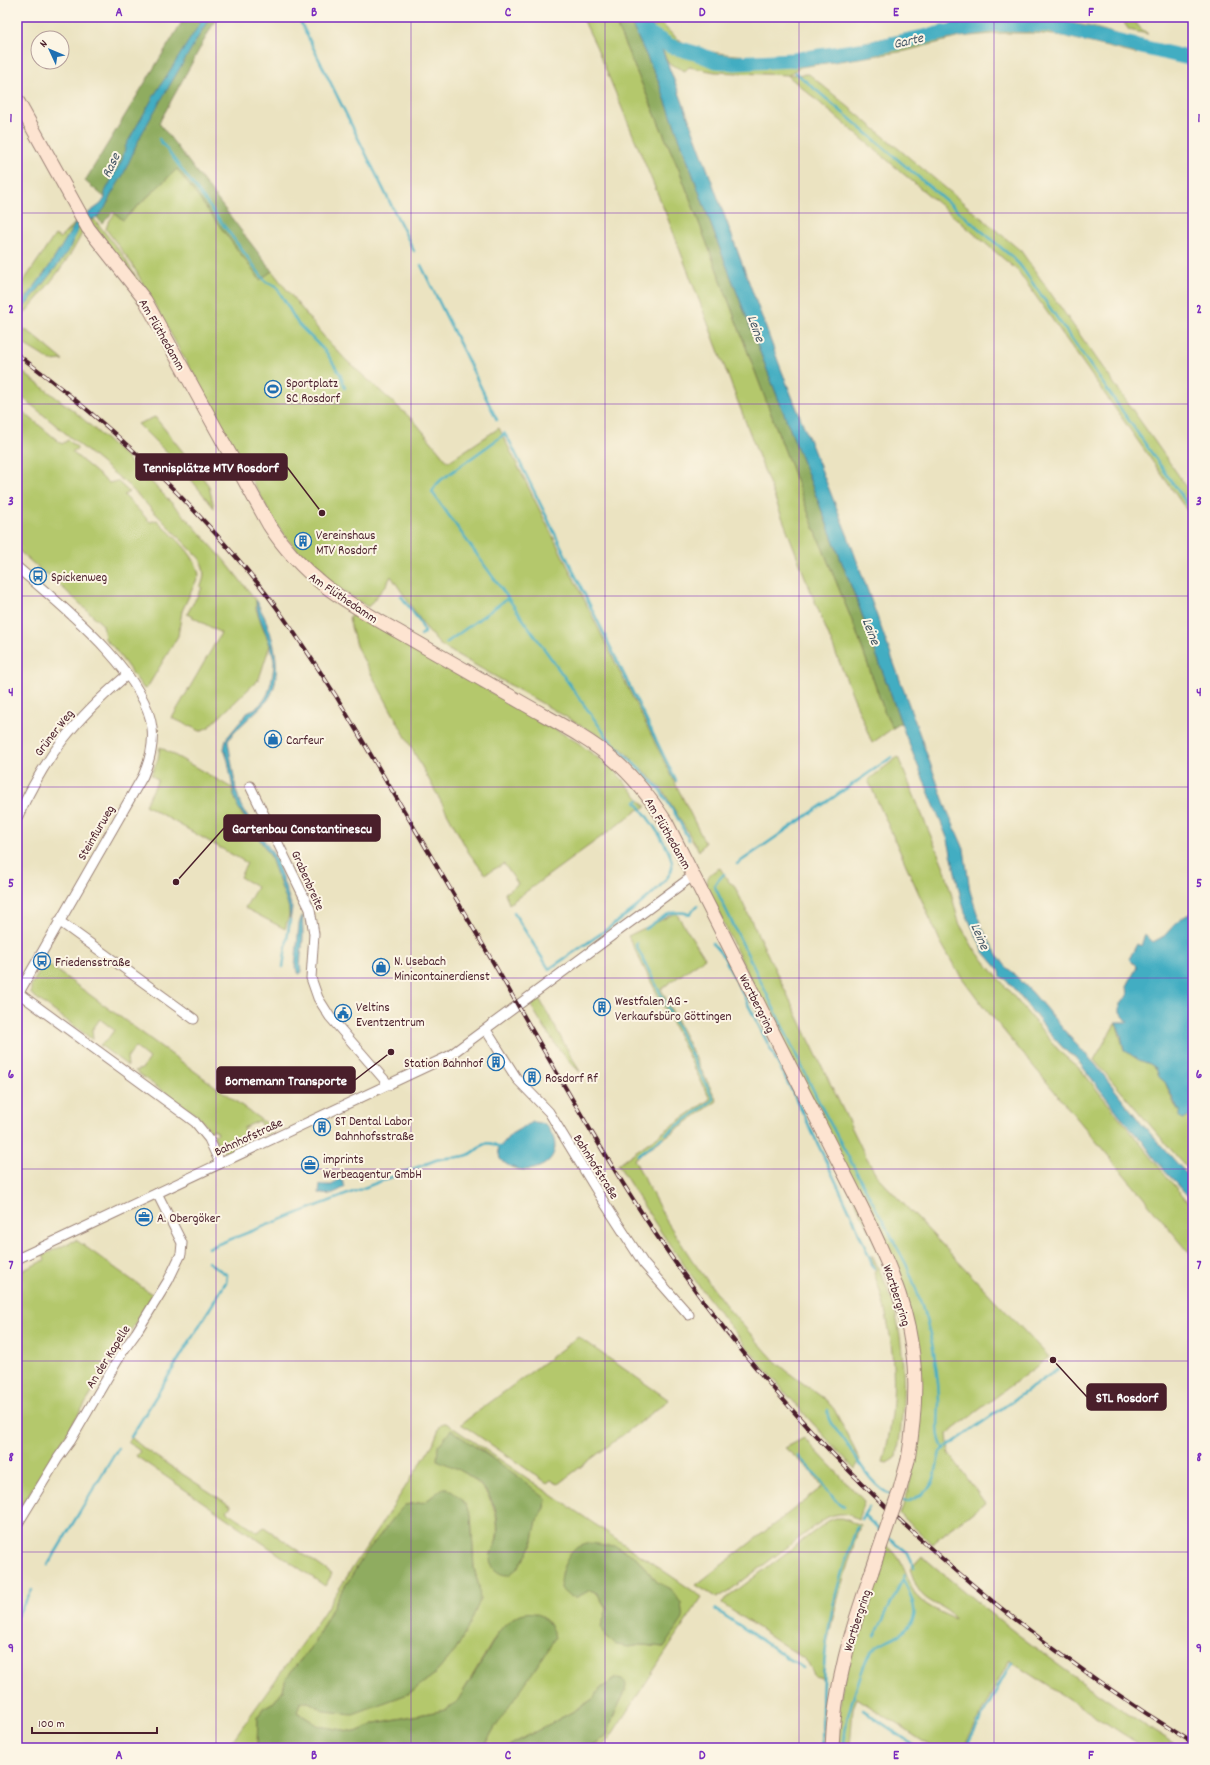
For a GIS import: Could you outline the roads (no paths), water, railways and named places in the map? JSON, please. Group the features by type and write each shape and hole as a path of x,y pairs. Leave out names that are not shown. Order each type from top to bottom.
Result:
{"main road":[{"name":"Am Flüthedamm","path":"17,100 88,228 145,300 269,524 291,555 319,582 362,611 590,742 613,759 633,778 655,806 674,836 694,876"},
{"name":"Wartbergring","path":"694,876 886,1258 909,1328 914,1363 914,1416 908,1460 900,1489 843,1660 835,1706 832,1748"}],"street":[{"path":"17,567 90,632 127,675"},
{"name":"Grüner Weg","path":"17,818 41,770 61,741 87,711 127,675"},
{"name":"Steinflurweg","path":"18,994 143,776 151,755 153,738 150,717 141,697 127,675"},
{"name":"Grabenbreite","path":"250,786 310,909 314,934 311,978 318,998 330,1017 389,1085"},
{"name":"Bahnhofstraße","path":"17,1258 443,1059 486,1030 694,876"},
{"path":"60,921 194,1019"},
{"path":"18,994 195,1122 209,1138 220,1163"},
{"name":"Bahnhofstraße","path":"486,1030 517,1079 549,1112 600,1196 644,1264 689,1315"},
{"name":"An der Kapelle","path":"17,1525 168,1281 181,1254 182,1243 158,1193"}],"water":[{"path":"204,17 210,17 141,135 123,175 105,208 97,217 80,225 68,252 27,304 17,314 17,307 24,301 49,267 77,221 101,204 105,198 105,192 122,160 126,145 155,94"},
{"name":"Leine","path":"628,17 646,17 653,27 680,95 781,369 849,539 947,810 964,849 970,891 981,926 1004,964 1032,992 1075,1043 1095,1064 1141,1123 1193,1181 1193,1202 1128,1126 1075,1057 1068,1053 1052,1036 1006,979 1001,977 1000,971 984,952 965,912 948,840 905,734 860,609 720,249 658,80"},
{"path":"256,600 272,637 276,659 275,682 267,701 233,733 228,741 236,790 241,806 276,858 292,908 290,922 289,908 270,855 238,807 224,749 226,739 249,711 260,705 265,698 269,690 274,668 273,654 259,615"},
{"path":"1193,912 1193,1115 1183,1119 1180,1117 1180,1110 1178,1110 1165,1082 1159,1077 1156,1068 1139,1060 1124,1050 1121,1035 1116,1022 1128,1022 1120,1012 1120,1003 1128,996 1127,986 1137,967 1129,959 1137,944 1141,946 1145,934 1153,942 1164,936 1180,919"},
{"path":"302,916 303,940 300,963 301,973 299,974 295,967 299,924"},
{"path":"532,1122 542,1124 550,1131 555,1142 554,1152 549,1160 542,1166 521,1170 510,1166 500,1159 498,1149 511,1134"},
{"path":"339,1179 343,1182 345,1187 329,1194 319,1193 320,1185 332,1185"}],"waterway":[{"path":"298,17 414,251"},
{"name":"Garte","path":"650,34 670,46 716,61 735,63 793,60 867,49 956,30 998,24 1047,25 1193,59"},
{"path":"795,72 1020,265 1193,512"},
{"path":"159,139 266,282 276,286 298,324 326,352 340,374 345,388"},
{"path":"421,265 497,420"},
{"path":"446,643 508,598 432,492 441,480 502,436 504,433 510,442 676,781"},
{"path":"401,596 418,619 425,632 421,635"},
{"path":"508,598 607,737 660,790 676,815 689,840"},
{"path":"737,864 892,757"},
{"path":"514,913 549,969 618,922 654,892 667,879 672,868 672,861 659,834 636,802 639,800"},
{"path":"724,874 714,885 821,1106 906,1264 913,1281 925,1314 933,1348 938,1383 938,1432 939,1439 944,1449"},
{"path":"645,929 671,913 690,914 697,906"},
{"path":"283,967 290,920"},
{"path":"637,943 636,945 713,1098 713,1100 666,1134"},
{"path":"712,943 724,957 805,1117 853,1218 874,1269"},
{"path":"638,1155 663,1137"},
{"path":"208,1248 436,1160 465,1156 489,1143 501,1148"},
{"path":"131,1437 226,1282 227,1275 208,1262"},
{"path":"902,1500 908,1502 925,1492 930,1487 935,1477 940,1452 1058,1369"},
{"path":"828,1410 830,1422 871,1479 885,1492 893,1496"},
{"path":"48,1565 118,1448"},
{"path":"798,1456 819,1478 834,1499 844,1506"},
{"path":"861,1519 869,1507"},
{"path":"864,1515 881,1532"},
{"path":"823,1748 822,1706 824,1663 830,1620 844,1566 857,1527"},
{"path":"889,1538 907,1552 914,1567"},
{"path":"875,1636 905,1575"},
{"path":"844,1748 844,1738 850,1710 861,1674 870,1652 900,1634 908,1628 912,1622 914,1607 903,1579"},
{"path":"17,1616 32,1590"},
{"path":"715,1609 803,1668"},
{"path":"965,1748 1012,1662"},
{"path":"863,1710 918,1748"}],"railway":[{"path":"17,354 84,407 179,495 237,558 283,616 336,696 580,1112 641,1211 684,1275 737,1344 793,1411 852,1474 915,1534 980,1591 1049,1645 1120,1696 1193,1743"}],"place":[{"name":"Sportplatz SC Rosdorf","path":"273,389"},
{"name":"Tennisplätze MTV Rosdorf","path":"322,513"},
{"name":"Vereinshaus MTV Rosdorf","path":"303,541"},
{"name":"Spickenweg","path":"38,576"},
{"name":"Carfeur","path":"273,739"},
{"name":"Gartenbau Constantinescu","path":"176,882"},
{"name":"Friedensstraße","path":"42,961"},
{"name":"N. Usebach Minicontainerdienst","path":"381,967"},
{"name":"Westfalen AG - Verkaufsbüro Göttingen","path":"602,1007"},
{"name":"Veltins Eventzentrum","path":"343,1013"},
{"name":"Bornemann Transporte","path":"391,1052"},
{"name":"Station Bahnhof","path":"496,1062"},
{"name":"Rosdorf Rf","path":"532,1077"},
{"name":"ST Dental Labor Bahnhofsstraße","path":"322,1127"},
{"name":"imprints Werbeagentur GmbH","path":"310,1165"},
{"name":"A. Obergöker","path":"144,1217"},
{"name":"STL Rosdorf","path":"1053,1360"}],"water label":[{"name":"Rase","path":"110,165"}]}
